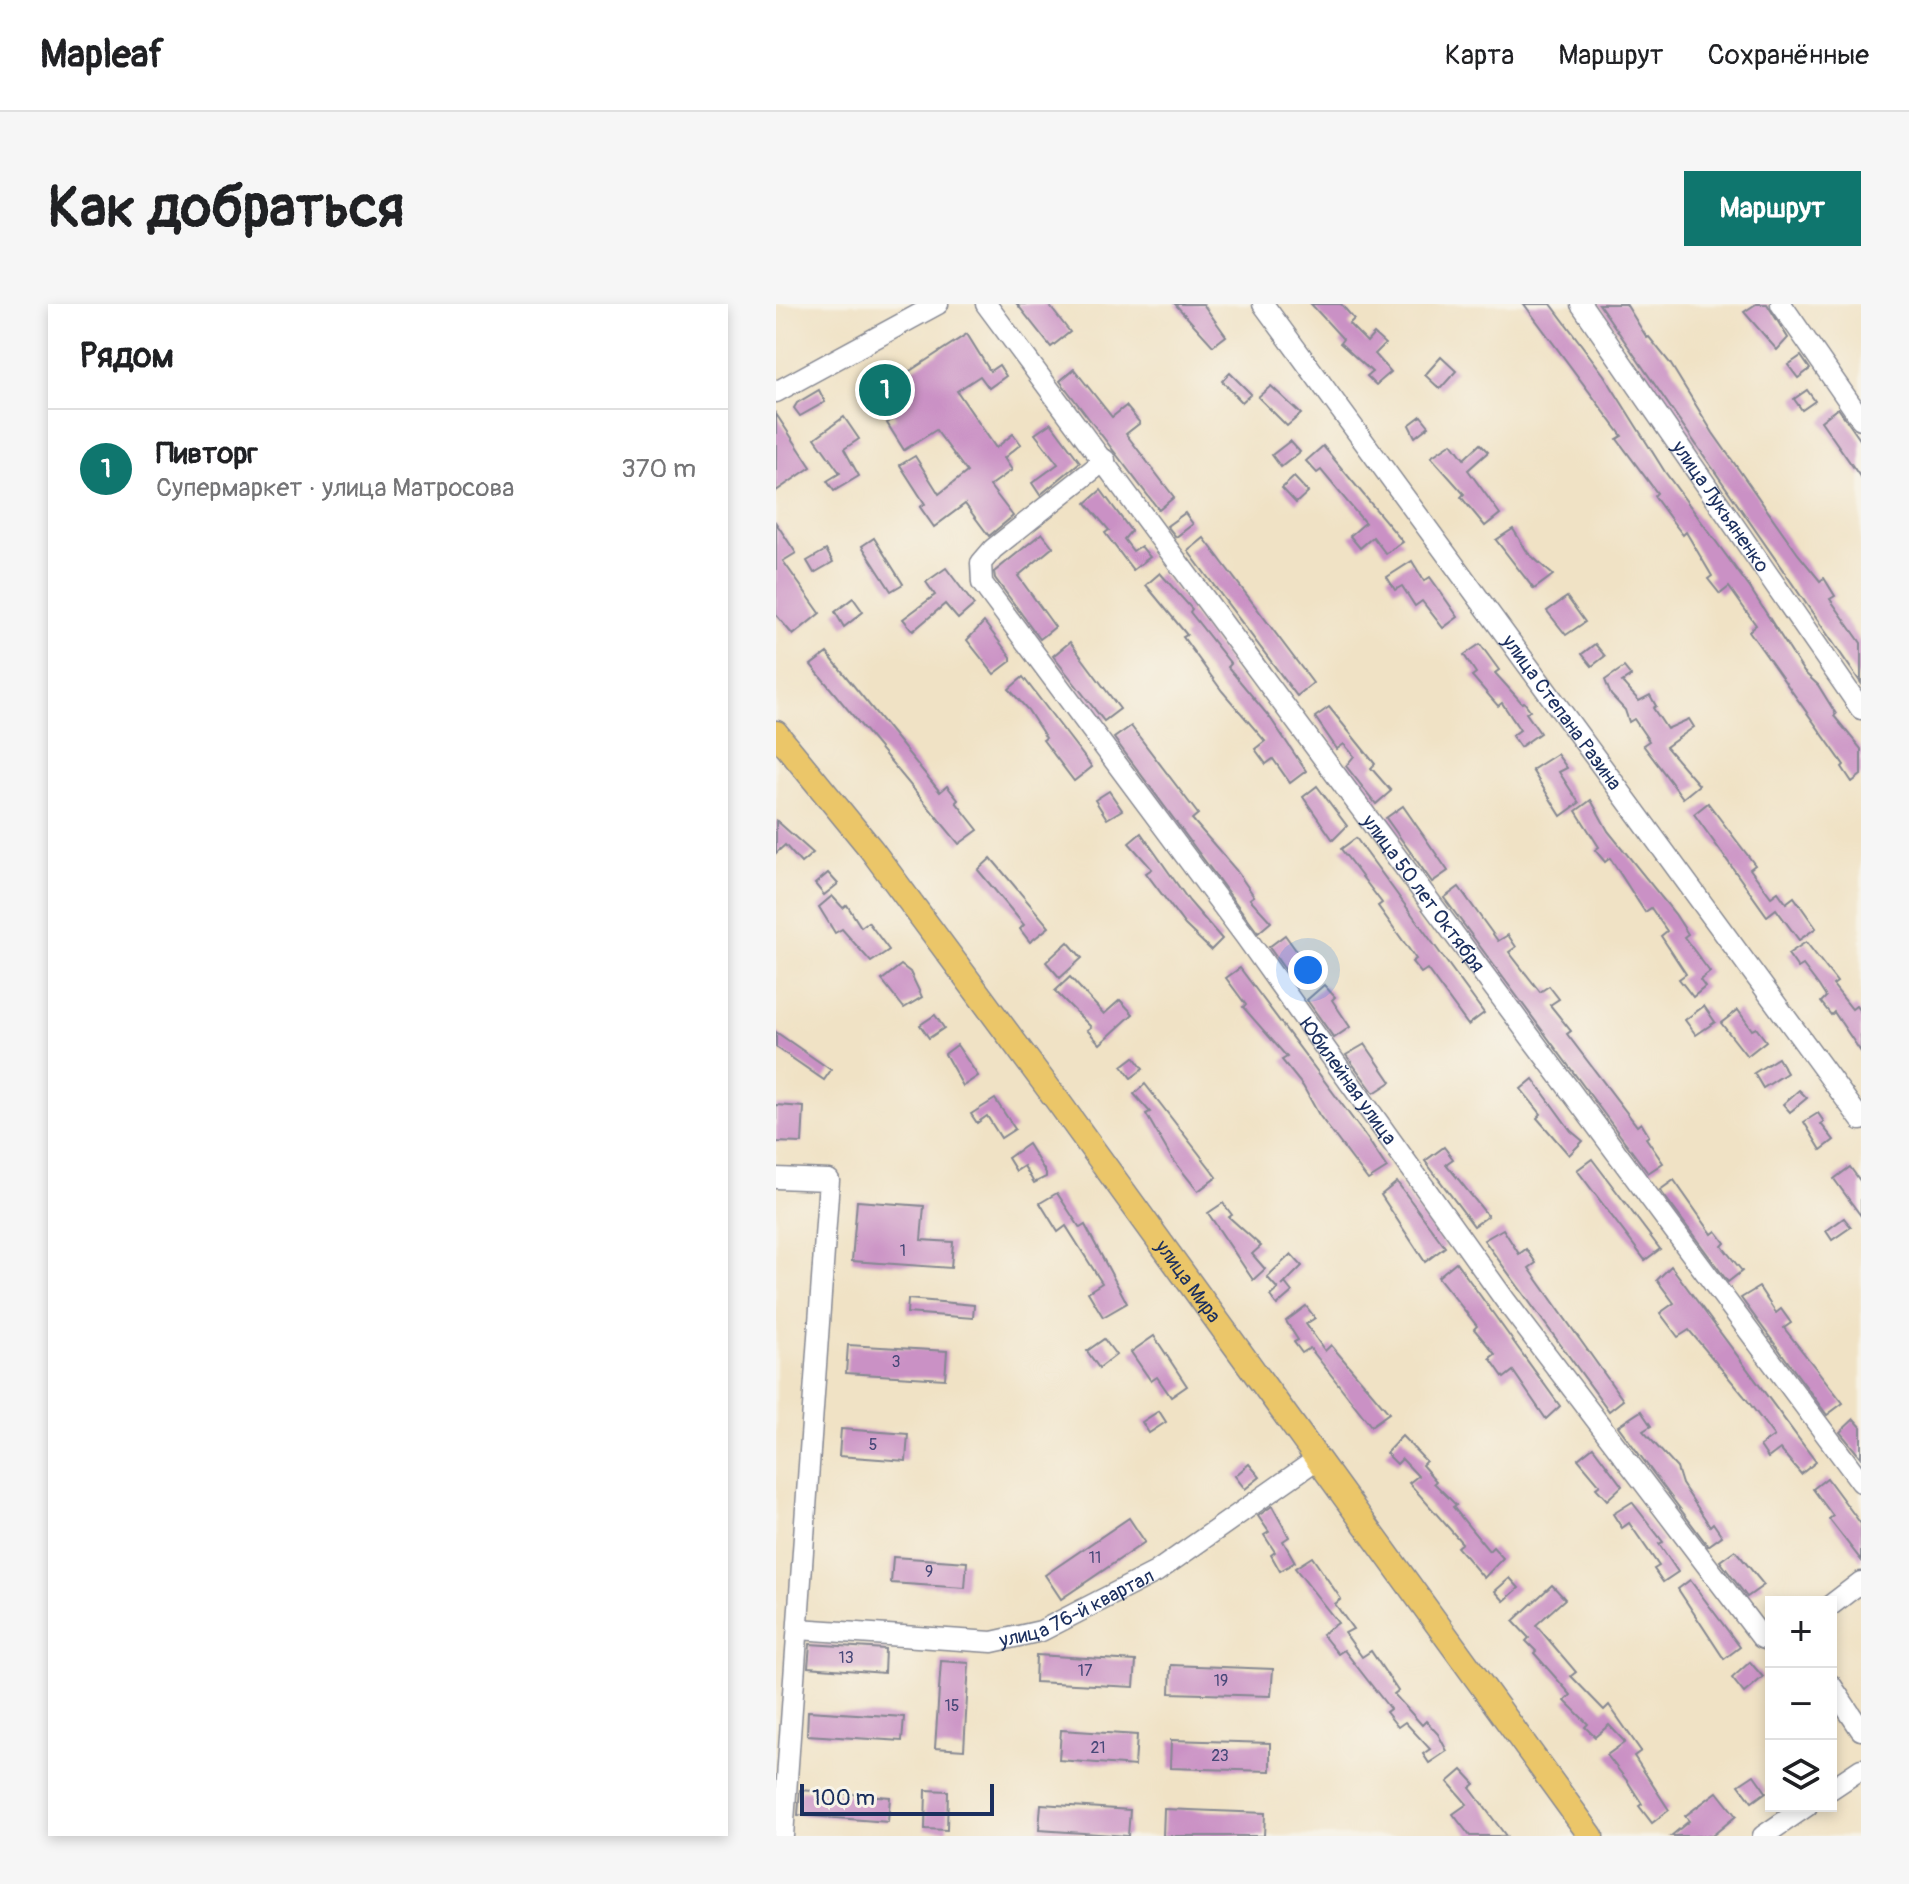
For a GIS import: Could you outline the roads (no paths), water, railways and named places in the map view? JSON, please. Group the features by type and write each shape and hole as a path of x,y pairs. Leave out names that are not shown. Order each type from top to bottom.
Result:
{"main road":[{"name":"улица Мира","path":"776,734 881,862 1591,1836"}],"street":[{"path":"776,392 938,304"},
{"name":"улица 50 лет Октября","path":"986,304 992,317 1105,460 1861,1482"},
{"name":"улица Степана Разина","path":"1263,304 1861,1120"},
{"name":"улица Лукьяненко","path":"1581,304 1861,709"},
{"path":"1781,304 1861,419"},
{"name":"Юбилейная улица","path":"1105,460 993,549 981,563 982,583 1245,936 1505,1300 1765,1639"},
{"path":"776,1178 829,1180 783,1836"},
{"name":"улица 76-й квартал","path":"798,1629 992,1642 1041,1631 1156,1572 1317,1459"},
{"path":"1837,1600 1861,1582"},
{"path":"1837,1694 1861,1730"},
{"path":"1837,1785 1861,1769"},
{"path":"1763,1836 1798,1812"}],"place":[{"name":"Пивторг","path":"885,390"}]}
